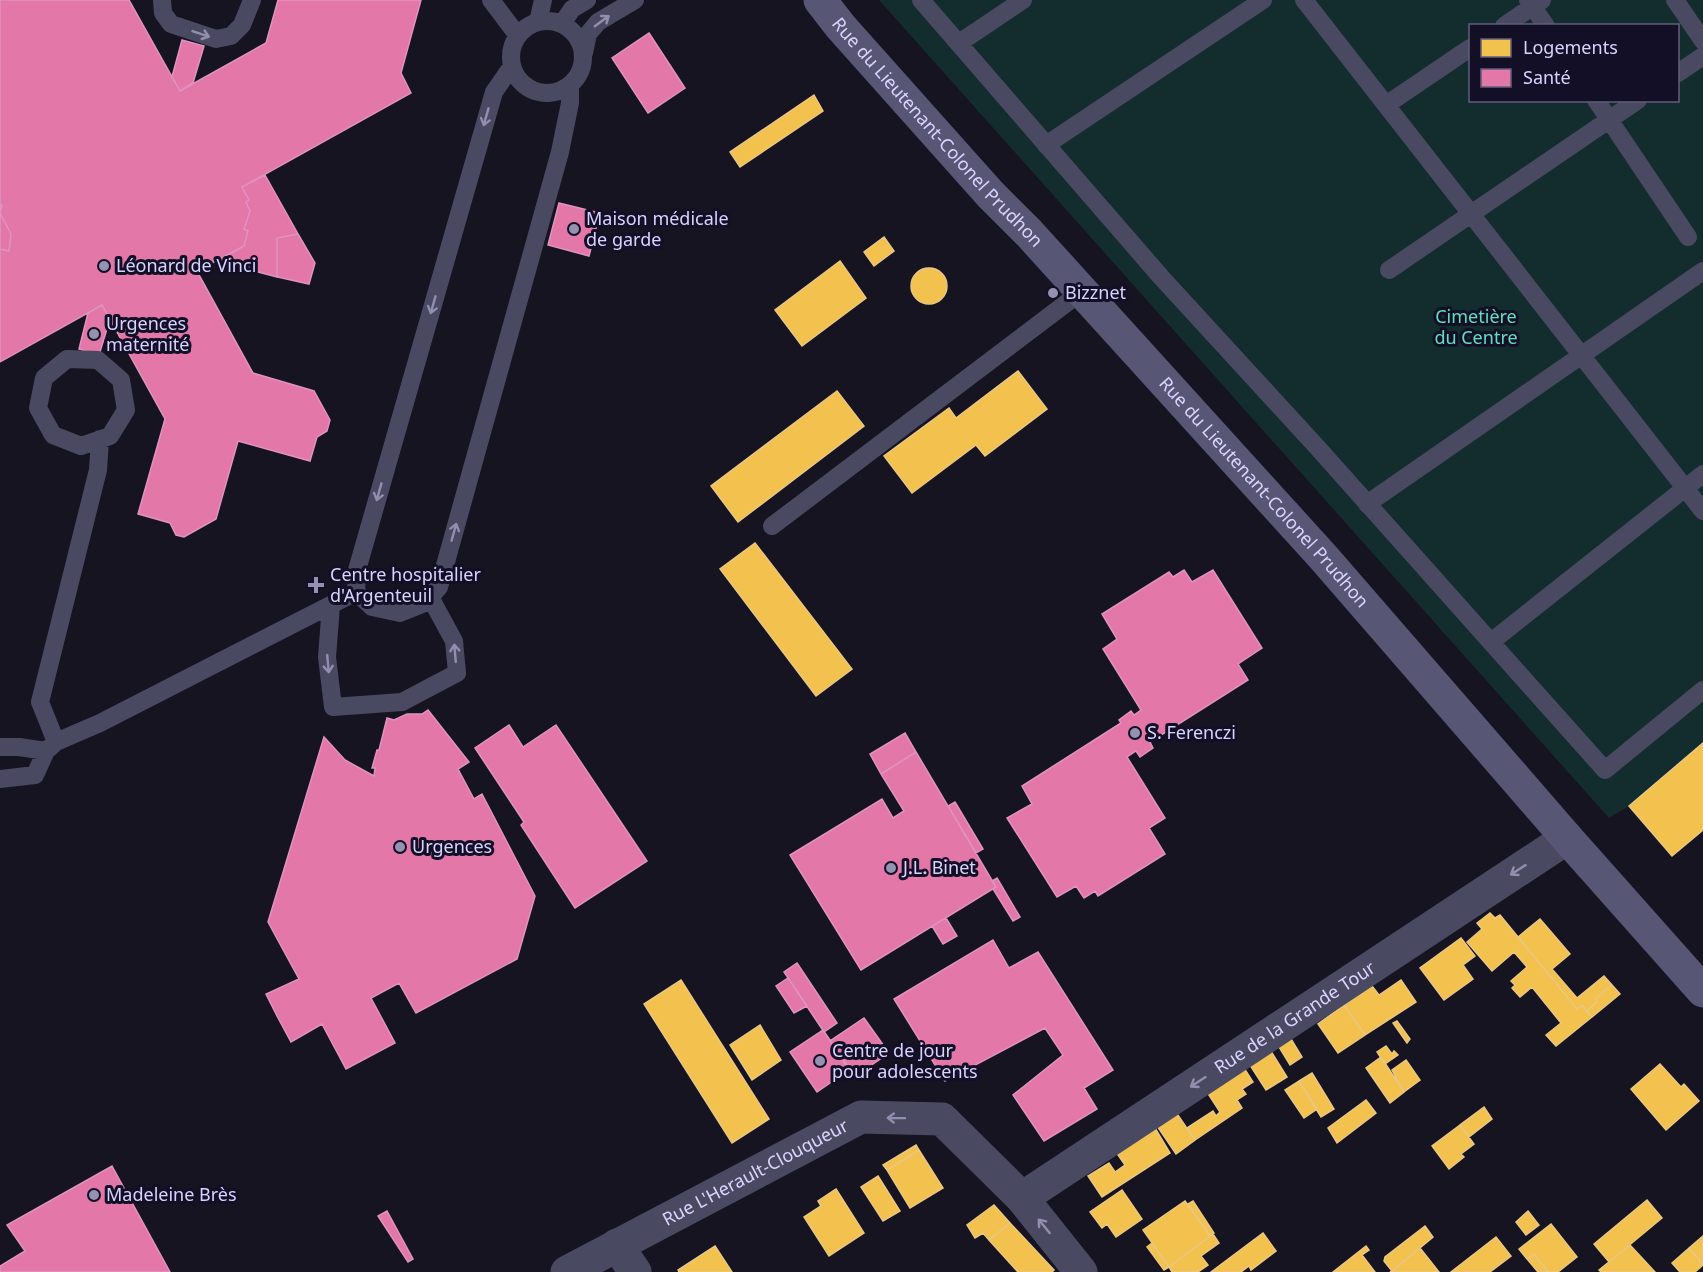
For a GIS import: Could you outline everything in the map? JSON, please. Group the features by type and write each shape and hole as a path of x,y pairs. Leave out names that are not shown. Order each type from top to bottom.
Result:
{"main road":[{"name":"Rue du Lieutenant-Colonel Prudhon","path":"820,0 856,44 1324,558 1703,991"}],"street":[{"name":"Rue de la Grande Tour","path":"1022,1198 1567,838"},
{"name":"Rue L'Herault-Clouqueur","path":"567,1272 861,1117 942,1119 1022,1198 1081,1272"},
{"path":"617,1245 635,1272"}],"lane":[{"path":"162,0 163,13 171,24 216,39 231,36 242,25 252,0"},
{"path":"491,0 518,36"},
{"path":"538,22 543,0"},
{"path":"562,24 572,9 587,0"},
{"path":"584,53 573,31 562,24 550,21 538,22 518,36 511,55 512,66 524,86 535,92 547,94 559,92 570,86 578,77 583,65 588,34 598,22 635,0"},
{"path":"921,0 1161,277 1605,770 1703,690"},
{"path":"959,43 1023,0"},
{"path":"1046,145 1263,0"},
{"path":"1304,0 1703,511"},
{"path":"1675,0 1703,41"},
{"path":"1506,24 1534,2 1544,24"},
{"path":"1386,105 1469,49"},
{"path":"1679,72 1703,56"},
{"path":"512,66 494,92 357,570 356,592 372,607 400,613 425,603 439,587 556,164 570,103 570,86"},
{"path":"1597,102 1688,237"},
{"path":"1389,270 1635,102"},
{"path":"1367,504 1703,271"},
{"path":"772,526 1082,292"},
{"path":"67,359 98,360 121,380 126,410 110,436 100,439 81,446 53,435 38,408 44,378 67,359"},
{"path":"0,779 35,775 51,747 40,702 98,470 100,439"},
{"path":"1491,642 1703,474"},
{"path":"0,747 51,747 356,592"},
{"path":"331,605 327,657 333,707 402,702 457,673 454,641 430,597"}],"green space":[{"name":"Cimetière du Centre","path":"879,0 1703,0 1703,743 1629,806 1609,818"}],"building: Logements":[{"path":"814,95 823,111 740,167 730,152"},
{"path":"884,237 894,251 874,266 864,252"},
{"path":"840,261 866,298 802,346 775,310"},
{"path":"929,268 942,273 947,286 942,299 929,304 916,299 911,286 916,273"},
{"path":"1018,371 1047,409 985,456 976,445 912,493 884,456 949,408 956,418"},
{"path":"837,391 864,426 738,522 711,486"},
{"path":"755,543 852,669 816,696 720,569"},
{"path":"1703,743 1703,830 1672,856 1629,806"},
{"path":"1490,913 1495,918 1500,915 1577,1009 1582,1005 1592,1017 1556,1046 1546,1035 1561,1023 1532,987 1520,997 1512,988 1515,985 1511,981 1527,967 1514,952 1492,971 1467,942 1482,929 1477,923"},
{"path":"1540,919 1570,954 1552,969 1577,998 1604,976 1612,985 1596,998 1597,1002 1587,1011 1582,1005 1577,1009 1518,937"},
{"path":"1461,938 1475,956 1463,965 1473,979 1444,1000 1420,968"},
{"path":"681,980 769,1119 732,1143 644,1004"},
{"path":"1401,980 1416,1002 1365,1035 1344,1005 1372,986 1379,995"},
{"path":"1612,985 1620,994 1592,1017 1587,1011 1597,1002 1596,998"},
{"path":"1344,1005 1365,1035 1338,1053 1318,1024"},
{"path":"1397,1021 1410,1039 1407,1043 1393,1023"},
{"path":"760,1025 781,1060 752,1080 730,1045"},
{"path":"1288,1034 1302,1057 1290,1065 1276,1042"},
{"path":"1386,1046 1392,1054 1394,1051 1398,1055 1385,1064 1377,1052"},
{"path":"1269,1048 1287,1077 1266,1090 1248,1062"},
{"path":"1381,1057 1404,1092 1390,1103 1366,1068"},
{"path":"1406,1060 1420,1080 1404,1092 1392,1070"},
{"path":"1660,1064 1681,1087 1684,1084 1699,1101 1666,1130 1631,1089"},
{"path":"1242,1065 1253,1082 1242,1089 1246,1094 1237,1100 1242,1108 1195,1140 1187,1128 1213,1111 1216,1116 1220,1112 1205,1089"},
{"path":"1312,1073 1334,1109 1321,1117 1299,1081"},
{"path":"1299,1081 1317,1109 1304,1118 1285,1090"},
{"path":"1366,1100 1376,1113 1337,1143 1328,1128"},
{"path":"1171,1105 1195,1140 1176,1154 1151,1117"},
{"path":"1484,1107 1492,1119 1469,1137 1460,1125"},
{"path":"1460,1125 1474,1144 1461,1154 1464,1157 1449,1169 1432,1146"},
{"path":"1155,1128 1170,1153 1102,1197 1088,1176 1109,1163 1115,1172 1125,1165 1116,1152"},
{"path":"916,1145 919,1150 887,1170 883,1165"},
{"path":"919,1150 943,1188 910,1208 887,1170"},
{"path":"878,1176 900,1211 883,1221 861,1187"},
{"path":"836,1189 864,1233 829,1256 804,1217 821,1206 818,1201"},
{"path":"1122,1190 1142,1219 1116,1237 1107,1224 1102,1228 1090,1212"},
{"path":"1647,1200 1662,1218 1609,1262 1594,1244"},
{"path":"1185,1201 1210,1236 1169,1267 1143,1230"},
{"path":"1193,1201 1214,1233 1210,1236 1188,1204"},
{"path":"994,1205 1010,1223 989,1240 983,1233 975,1238 967,1225"},
{"path":"1528,1211 1539,1225 1526,1235 1516,1222"},
{"path":"1010,1223 1054,1270 1052,1272 1018,1272 989,1240"},
{"path":"1551,1224 1577,1257 1558,1272 1548,1272 1534,1254 1527,1259 1519,1249"},
{"path":"1425,1226 1433,1237 1392,1271 1384,1261 1385,1257"},
{"path":"1263,1233 1276,1251 1251,1270 1249,1266 1241,1272 1211,1272"},
{"path":"1213,1234 1219,1243 1201,1256 1208,1265 1198,1272 1172,1272 1169,1267"},
{"path":"1703,1236 1703,1264 1689,1248"},
{"path":"1496,1237 1511,1256 1490,1272 1451,1272"},
{"path":"1152,1243 1169,1267 1164,1270 1147,1247"},
{"path":"1630,1245 1655,1272 1601,1272 1599,1270"},
{"path":"715,1246 732,1272 679,1272 678,1270"},
{"path":"1366,1246 1369,1250 1362,1255 1375,1272 1333,1272"},
{"path":"1420,1248 1439,1272 1390,1272 1392,1271"},
{"path":"1689,1248 1703,1265 1695,1272 1680,1272 1672,1263"},
{"path":"1534,1254 1548,1272 1538,1272 1527,1259"}],"building: Santé":[{"name":"Léonard de Vinci","path":"0,0 129,0 180,91 266,43 278,0 421,0 401,73 411,93 242,187 249,200 246,202 250,211 244,229 248,231 244,246 197,271 253,373 314,391 330,420 327,431 317,437 310,461 238,441 216,519 184,537 176,535 170,523 138,514 165,419 102,305 0,362 0,249 9,251 11,234 0,213 2,205 0,205"},
{"path":"649,33 685,88 648,113 612,58"},
{"path":"182,40 204,46 193,83 180,91 172,77"},
{"path":"265,175 298,234 277,238 277,277 217,261 244,246 248,231 244,229 250,211 246,202 249,200 242,187"},
{"name":"Maison médicale de garde","path":"559,203 600,213 589,256 548,245"},
{"path":"0,213 11,234 9,251 0,249"},
{"path":"298,234 315,263 309,284 277,277 277,238"},
{"name":"Urgences maternité","path":"102,305 110,319 99,355 79,349 88,313"},
{"name":"S. Ferenczi","path":"1184,570 1192,582 1213,570 1262,648 1238,664 1248,680 1150,742 1153,748 1140,757 1136,751 1127,757 1165,818 1149,828 1165,854 1098,896 1095,891 1084,898 1076,886 1057,897 1007,818 1032,804 1022,786 1121,723 1119,720 1131,711 1134,715 1141,710 1103,649 1117,639 1102,614 1169,572 1173,577"},
{"name":"Urgences","path":"428,710 469,762 458,769 474,799 482,794 535,896 517,959 416,1013 399,983 371,998 395,1043 346,1069 322,1024 291,1042 277,1016 266,994 299,979 268,922 324,737 345,760 374,776 375,768 372,768 387,718 394,720 407,714 422,714"},
{"path":"509,725 523,747 556,725 647,861 575,908 521,825 524,822 475,748"},
{"path":"905,733 916,752 881,774 870,754"},
{"name":"J.L. Binet","path":"916,752 996,887 861,970 790,855 882,799 893,818 904,811 881,774"},
{"path":"955,802 983,849 976,853 948,806"},
{"path":"997,878 1020,917 1013,921 993,889 996,887 992,881"},
{"path":"946,918 957,936 943,944 932,926"},
{"path":"993,940 1009,968 1038,952 1113,1070 1084,1088 1097,1109 1044,1141 1013,1095 1063,1055 1045,1028 945,1081 894,999"},
{"path":"797,963 837,1023 824,1032 784,972"},
{"path":"788,978 807,1006 794,1013 776,986"},
{"name":"Centre de jour pour adolescents","path":"864,1018 889,1053 854,1077 830,1041"},
{"name":"Centre de jour pour adolescents","path":"823,1030 850,1069 817,1092 790,1052"},
{"name":"Madeleine Brès","path":"112,1166 170,1272 0,1272 0,1266 25,1251 7,1225"},
{"path":"387,1211 413,1259 408,1262 378,1216"}],"place":[{"name":"Maison médicale de garde","path":"574,229"},
{"name":"Léonard de Vinci","path":"104,266"},
{"name":"Bizznet","path":"1053,293"},
{"name":"Urgences maternité","path":"94,334"},
{"name":"Centre hospitalier d'Argenteuil","path":"316,585"},
{"name":"S. Ferenczi","path":"1135,733"},
{"name":"Urgences","path":"400,847"},
{"name":"J.L. Binet","path":"891,868"},
{"name":"Centre de jour pour adolescents","path":"820,1061"},
{"name":"Madeleine Brès","path":"94,1195"}]}
